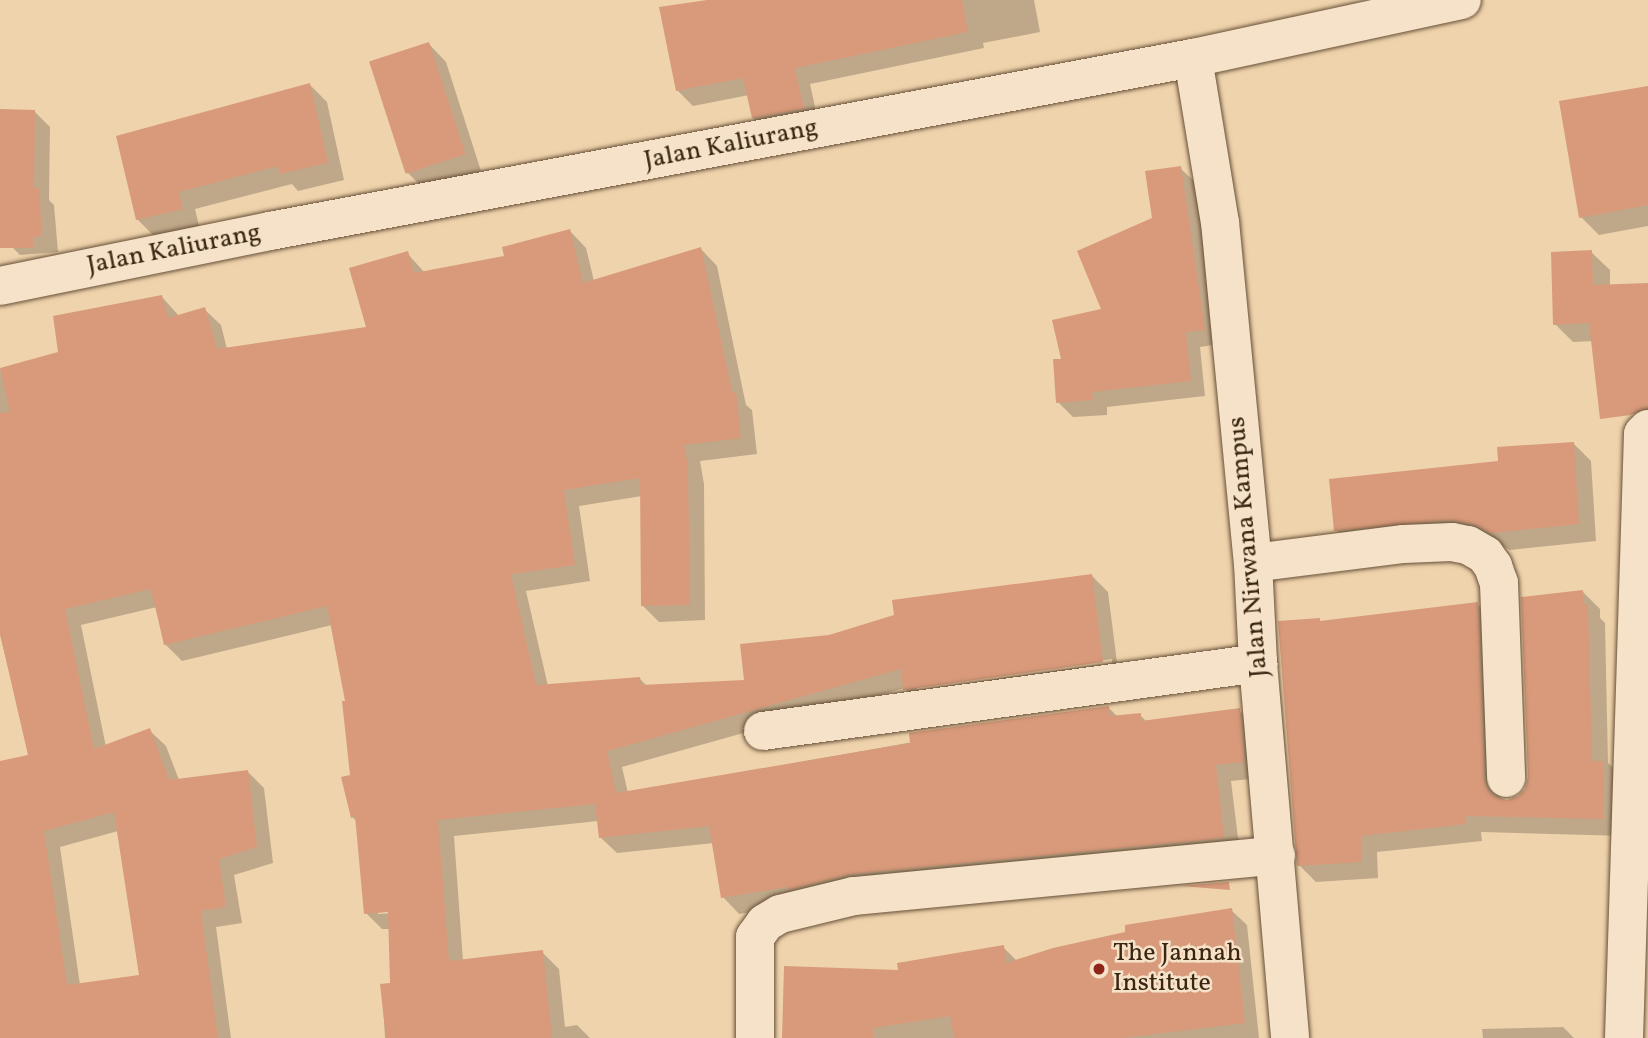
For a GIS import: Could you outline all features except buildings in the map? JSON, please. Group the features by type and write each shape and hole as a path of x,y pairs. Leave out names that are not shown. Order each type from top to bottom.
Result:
{"street":[{"name":"Jalan Kaliurang","path":"0,286 270,231 1193,58 1462,0"},
{"name":"Jalan Nirwana Kampus","path":"1193,58 1220,222 1253,563 1258,663 1290,1038"},
{"path":"1623,1038 1643,434 1648,429"},
{"path":"1253,563 1404,544 1452,541 1468,545 1485,555 1493,565 1499,583 1506,778"},
{"path":"763,731 1258,663"},
{"path":"755,1038 755,937 765,923 780,914 854,896 1276,855"}],"place":[{"name":"The Jannah Institute","path":"1099,969"}]}
